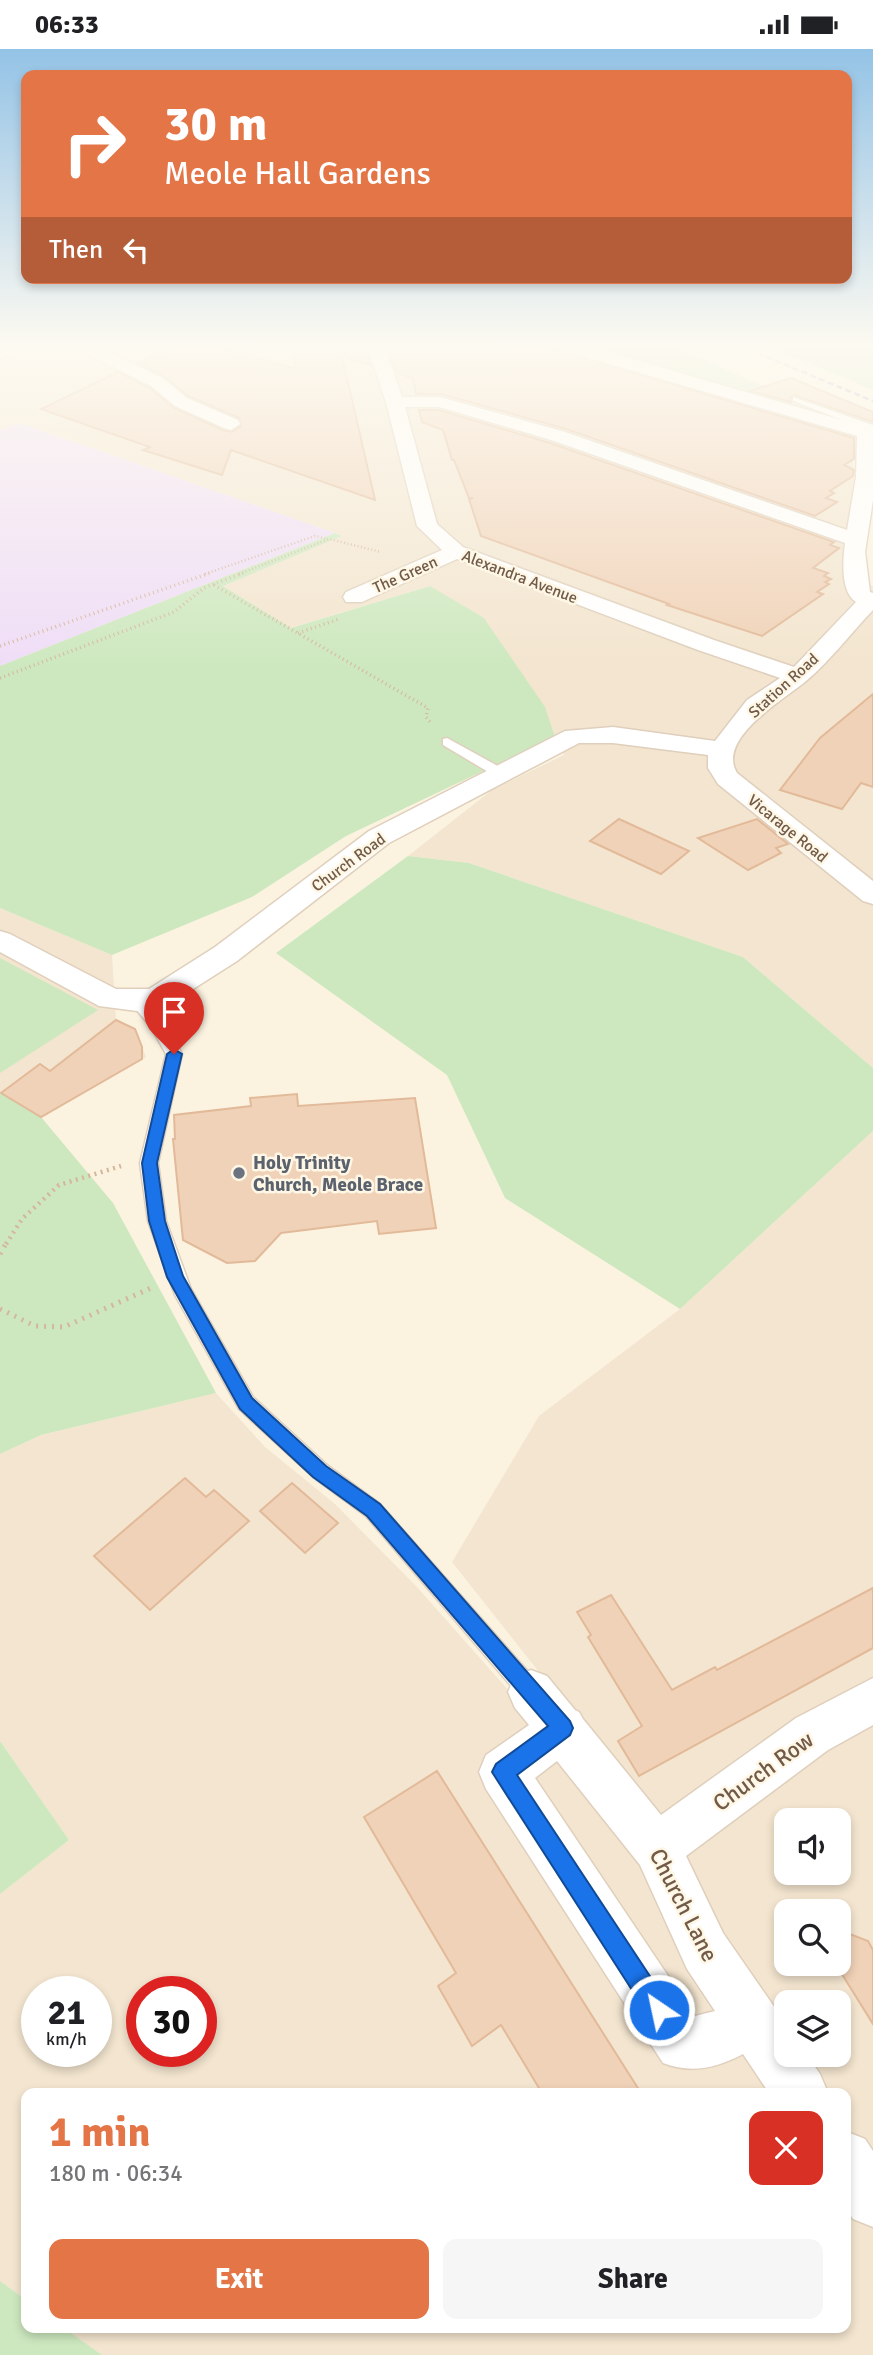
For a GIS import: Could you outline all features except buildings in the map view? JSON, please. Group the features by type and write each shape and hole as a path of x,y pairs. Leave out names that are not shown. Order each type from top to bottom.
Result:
{"street":[{"name":"Alexandra Avenue","path":"408,454 427,527 456,551 694,641 797,676"},
{"path":"609,454 854,539"},
{"name":"Station Road","path":"866,454 866,477 854,539 854,579 860,596 872,599"},
{"name":"The Green","path":"354,597 456,551"},
{"name":"Station Road","path":"721,749 756,705 797,676 872,599"},
{"name":"Church Road","path":"0,940 110,999 137,1001 157,997 226,954 379,837 574,736 613,735 721,749"},
{"name":"Vicarage Road","path":"721,749 721,768 727,778 873,895"},
{"name":"Church Lane","path":"531,1692 563,1728 657,1849 705,1951 798,2088"},
{"name":"Church Row","path":"657,1849 812,1734 873,1700"},
{"path":"563,1728 503,1772 682,2044 715,2040 752,2020"},
{"path":"851,2168 873,2199"}],"lane":[{"path":"447,742 500,773"},
{"path":"137,1001 157,1024 174,1054 149,1163 157,1221 175,1277 246,1403 320,1471 373,1510 531,1692"}],"path":[{"path":"0,646 316,536 427,564"},
{"path":"0,678 174,613 204,588 329,539"},
{"path":"213,584 428,708 426,717 447,742"},
{"path":"0,1254 22,1219 59,1185 116,1166 149,1163"},
{"path":"0,1309 35,1326 64,1327 175,1277"}],"shaded area":[{"path":"0,454 108,454 335,533 0,666"},
{"path":"108,454 852,454 854,476 849,584 873,586 873,1068 743,957 469,863 408,856 492,790 564,755 555,737 430,586 290,628 223,586 341,535"},
{"path":"0,908 112,955 116,1020 135,1029 146,1057 41,1117 0,1154"},
{"path":"873,1131 873,2355 102,2355 71,2333 851,2333 851,2088 21,2088 21,2296 0,2281 0,1894 69,1840 0,1741 0,1454 41,1435 216,1393 265,1447 335,1504 416,1586 518,1701 543,1677 452,1562 539,1416 680,1309"}],"green space":[{"path":"335,533 342,536 223,586 291,628 430,586 484,618 545,707 555,737 346,836 252,897 112,955 0,908 0,666"},
{"path":"408,856 469,863 743,957 873,1068 873,1131 680,1309 505,1198 447,1075 276,953"},
{"path":"0,958 98,1010 0,1073"},
{"path":"0,1092 41,1117 113,1203 216,1393 41,1435 0,1454"},
{"path":"0,1741 69,1840 0,1894"},
{"path":"0,2281 21,2296 21,2333 71,2333 102,2355 0,2355"}],"place":[{"name":"Holy Trinity Church, Meole Brace","path":"239,1173"}],"route":[{"path":"174,1054 149,1163 157,1221 175,1277 246,1403 320,1471 373,1510 563,1728 503,1772 659,2010"}]}
